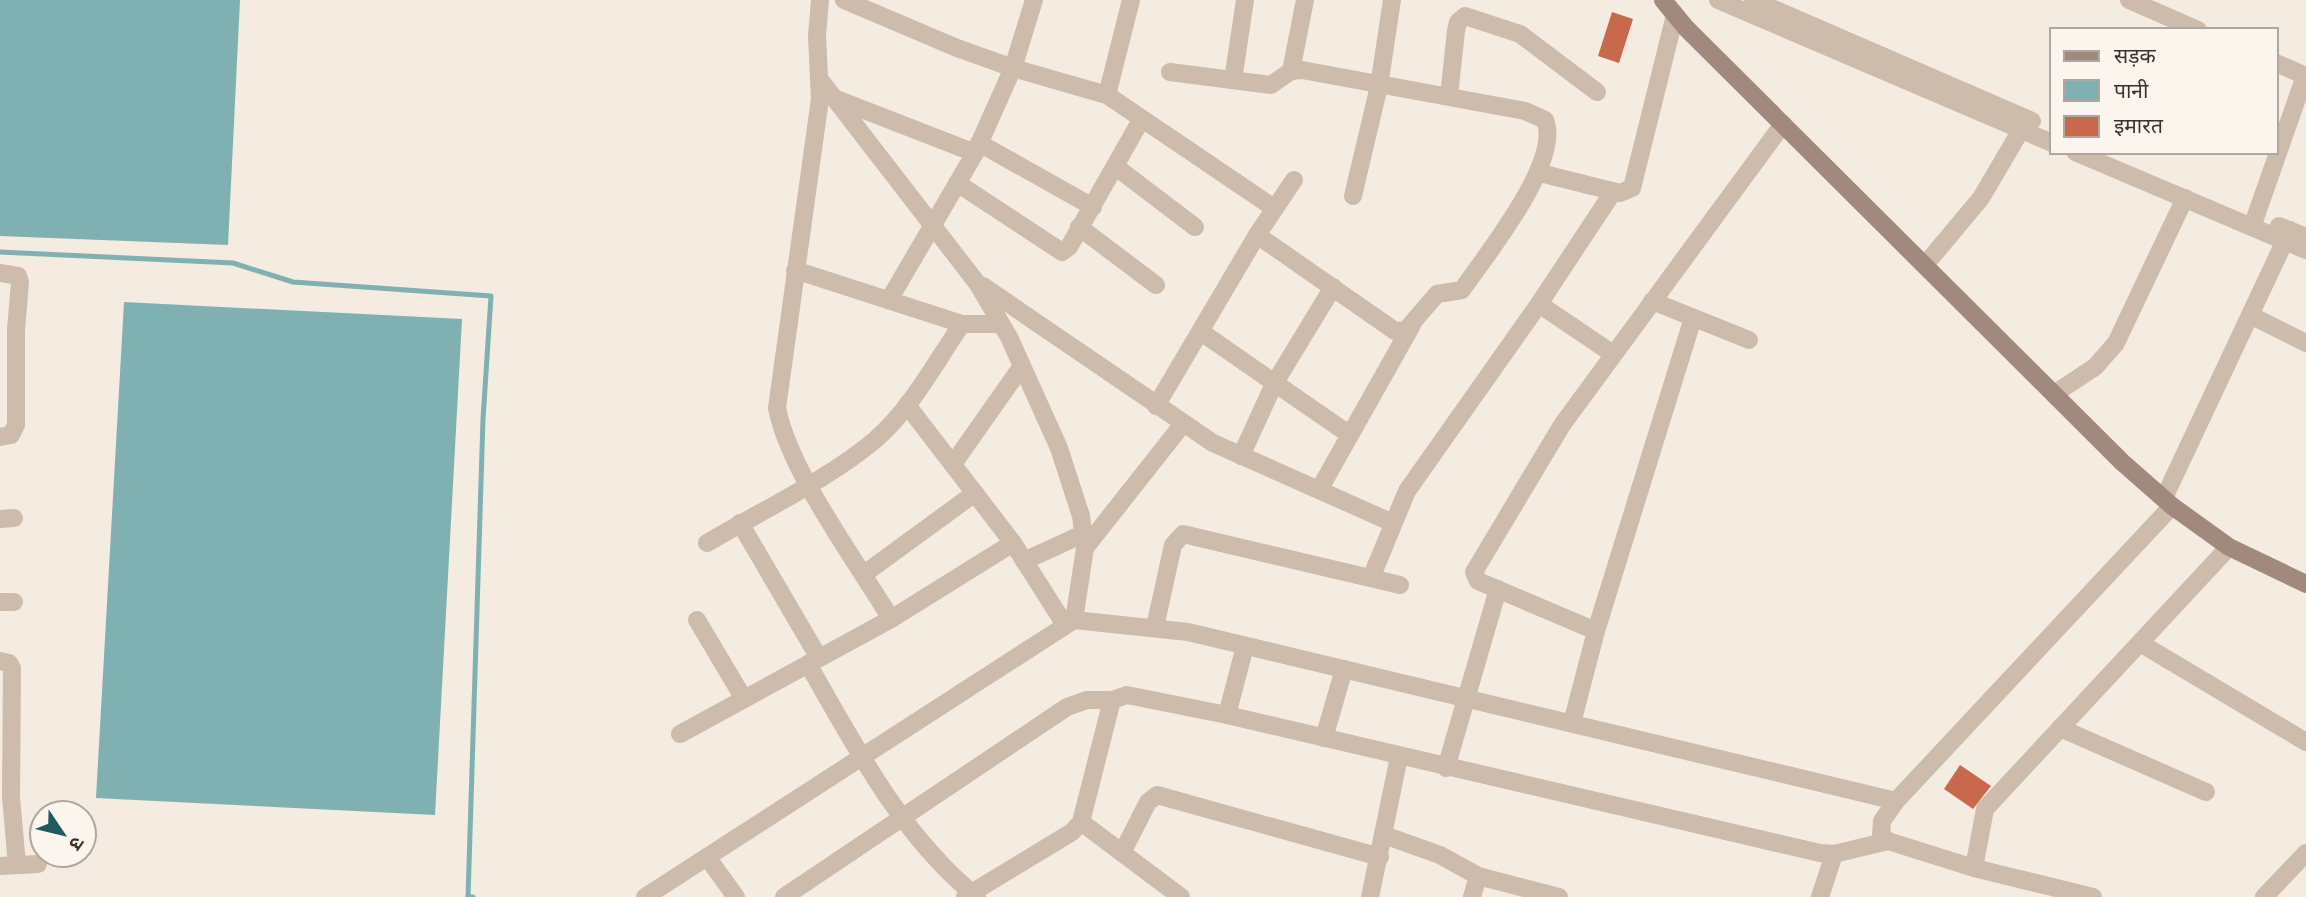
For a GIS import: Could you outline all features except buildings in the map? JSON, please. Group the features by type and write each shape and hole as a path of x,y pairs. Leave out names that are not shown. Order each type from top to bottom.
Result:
{"main road":[{"path":"1663,0 1783,124 2054,394 2168,502 2229,547 2306,584"}],"street":[{"path":"820,0 817,36 821,81 777,408 781,428 808,483 891,619"},
{"path":"844,0 1013,68 1107,94 1141,120 1274,208"},
{"path":"889,300 977,148 1013,68 1034,0"},
{"path":"1107,94 1131,0"},
{"path":"1233,80 1245,0"},
{"path":"1291,71 1305,0"},
{"path":"1353,196 1379,86 1392,0"},
{"path":"1718,0 2050,142"},
{"path":"1753,0 2050,129"},
{"path":"2129,0 2193,28"},
{"path":"1540,173 1613,192 1628,192 1636,178 1675,15"},
{"path":"1449,96 1456,31 1458,22 1465,16 1520,34 1597,92"},
{"path":"2254,222 2306,76 2278,64"},
{"path":"1170,72 1271,85 1291,71 1302,70 1525,111 1545,120 1549,130 1540,173 1462,290 1437,294 1412,325 1319,490"},
{"path":"821,81 977,283 1001,324 1059,448 1073,489 1084,541 1070,622"},
{"path":"836,100 977,148 1093,206"},
{"path":"957,183 1056,250 1065,250 1116,167 1141,120"},
{"path":"1596,631 1474,578 1477,566 1562,425 1783,124"},
{"path":"1925,265 1981,198 2021,130"},
{"path":"2079,154 2185,198 2294,236 2306,250"},
{"path":"2109,154 2254,222"},
{"path":"1116,167 1195,227"},
{"path":"1156,406 1274,208 1294,180"},
{"path":"1371,578 1407,491 1539,304 1613,192"},
{"path":"2054,394 2095,367 2116,343 2185,198"},
{"path":"1079,227 1156,285"},
{"path":"1258,235 1395,331 1412,325"},
{"path":"2093,897 1974,868 1888,841 1881,835 1882,821 1896,801 2168,502 2252,316 2294,236"},
{"path":"795,270 962,324 1001,324"},
{"path":"0,273 18,276 20,282 8,331 16,425 11,435 0,438"},
{"path":"977,283 1182,425 1241,456 1393,523"},
{"path":"1241,456 1274,384 1333,287"},
{"path":"1652,301 1749,340"},
{"path":"1539,304 1613,354"},
{"path":"2252,316 2306,343"},
{"path":"1572,723 1596,631 1693,318"},
{"path":"706,543 830,472 876,439 908,405 962,324"},
{"path":"1201,332 1350,435"},
{"path":"953,464 1021,366"},
{"path":"908,405 1070,622"},
{"path":"1024,561 1084,541 1182,425"},
{"path":"864,575 975,493"},
{"path":"740,523 814,661 861,757 904,818 971,896 1072,832 1081,822 1112,700"},
{"path":"1155,627 1173,545 1177,537 1183,534 1401,584"},
{"path":"680,734 891,619 1013,543"},
{"path":"1974,868 1985,809 2229,547"},
{"path":"1446,768 1498,589"},
{"path":"697,620 744,699"},
{"path":"645,897 1070,622 1155,627 1245,646 1896,801"},
{"path":"2140,643 2306,742"},
{"path":"1227,715 1245,646"},
{"path":"0,662 9,663 12,668 6,722 8,865 28,864"},
{"path":"1324,738 1344,669"},
{"path":"785,897 1067,707 1087,700 1112,700 1127,695 1227,715 1446,768 1833,854 1888,841"},
{"path":"2060,728 2206,792"},
{"path":"1370,897 1399,757"},
{"path":"1122,853 1148,802 1157,795 1380,858"},
{"path":"1081,822 1181,897"},
{"path":"1384,835 1440,855 1478,876 1559,897"},
{"path":"2264,897 2306,853"},
{"path":"1820,897 1833,854"},
{"path":"707,857 736,897"},
{"path":"1472,897 1478,876"}],"water":[{"path":"0,0 240,0 228,245 0,236"},
{"path":"124,302 462,319 435,815 96,798"}],"waterway":[{"path":"0,252 233,263 293,282 491,296 483,419 468,897 473,897"}]}
